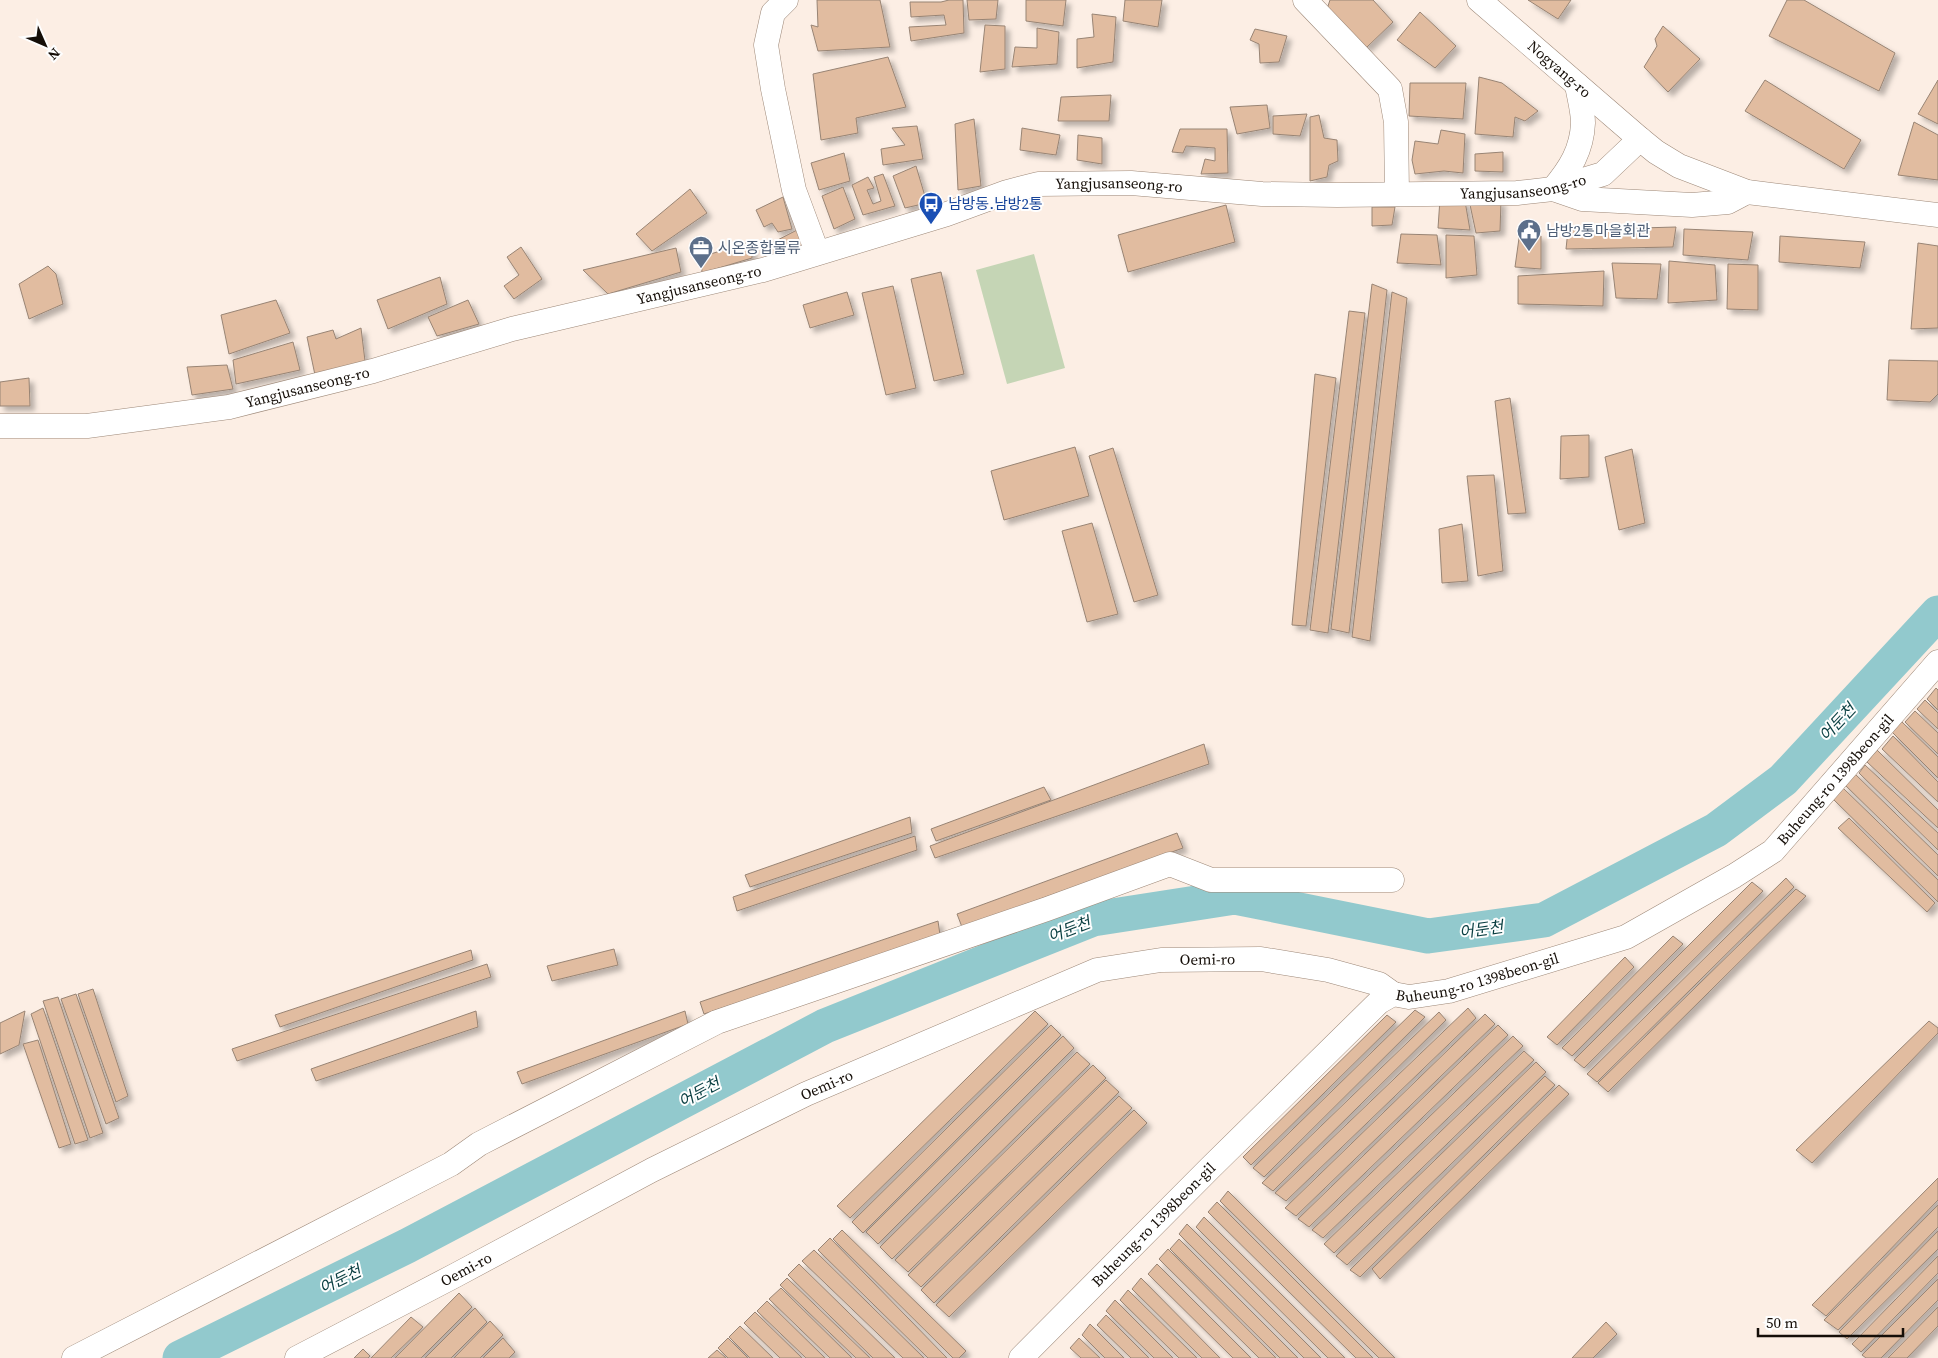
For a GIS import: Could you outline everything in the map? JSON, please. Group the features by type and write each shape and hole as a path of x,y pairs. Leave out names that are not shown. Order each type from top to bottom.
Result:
{"street":[{"path":"786,0 773,13 766,45 794,190 817,252"},
{"path":"1305,0 1390,89 1396,122 1397,194"},
{"name":"Nogyang-ro","path":"1479,0 1640,139"},
{"path":"1577,85 1583,123 1577,154 1570,170 1554,189 1582,198 1692,204 1728,202 1747,192"},
{"path":"1640,139 1656,152 1679,166 1747,192 1938,215"},
{"name":"Yangjusanseong-ro","path":"0,426 87,426 229,407 373,371 512,329 763,270 947,214 1007,192 1038,184 1131,183 1262,194 1517,192 1554,189 1603,174 1640,139"},
{"name":"Buheung-ro 1398beon-gil","path":"1021,1358 1379,1002 1393,994 1409,996 1449,991 1626,937 1734,876 1773,851 1938,662"},
{"path":"74,1358 451,1164 479,1144 717,1022 1047,909 1170,864 1211,880 1392,880"},
{"name":"Oemi-ro","path":"297,1358 652,1170 806,1094 1097,970 1161,960 1261,960 1328,970 1379,984 1393,994"}],"green space":[{"path":"1034,254 1065,368 1007,384 976,270"}],"building":[{"path":"817,0 880,0 890,47 818,51 811,25 818,27"},
{"path":"963,0 964,33 911,41 909,27 946,25 944,15 911,17 910,2 941,2"},
{"path":"967,0 998,0 996,19 969,20"},
{"path":"1026,0 1066,0 1063,26 1026,21"},
{"path":"1125,0 1162,0 1158,27 1123,21"},
{"path":"1330,0 1373,0 1393,22 1366,48 1327,9"},
{"path":"1528,0 1571,0 1558,19"},
{"path":"1787,0 1804,0 1895,53 1879,91 1769,36"},
{"path":"1420,12 1456,46 1435,68 1397,40"},
{"path":"1092,14 1116,17 1113,62 1077,68 1077,39 1094,37"},
{"path":"985,25 1005,26 1005,69 980,72"},
{"path":"1663,26 1700,59 1668,92 1644,67 1657,46 1655,39"},
{"path":"1037,28 1059,32 1057,64 1012,67 1015,47 1037,48"},
{"path":"1255,29 1287,36 1279,62 1260,63 1259,44 1250,40"},
{"path":"888,57 906,107 856,118 858,133 821,140 813,74"},
{"path":"1479,77 1502,83 1538,111 1525,121 1515,117 1513,137 1475,134"},
{"path":"1765,80 1861,140 1844,169 1745,111"},
{"path":"1938,80 1938,124 1918,114"},
{"path":"1410,83 1466,83 1463,119 1409,116"},
{"path":"1111,95 1109,121 1058,121 1061,97"},
{"path":"1267,105 1270,128 1237,134 1230,107"},
{"path":"1307,114 1300,136 1273,134 1273,116"},
{"path":"1319,115 1324,138 1337,140 1338,161 1329,165 1327,177 1310,181 1310,117"},
{"path":"974,119 981,186 958,190 955,124"},
{"path":"1914,122 1938,135 1938,180 1898,175"},
{"path":"917,126 923,159 883,165 881,149 905,145 892,128"},
{"path":"1022,128 1060,135 1056,155 1020,150"},
{"path":"1180,129 1227,129 1228,173 1201,174 1205,159 1215,161 1215,148 1186,146 1183,153 1172,152"},
{"path":"1441,130 1465,134 1463,173 1444,171 1415,174 1412,160 1415,141 1438,144"},
{"path":"1078,135 1102,138 1102,164 1077,160"},
{"path":"1503,152 1503,172 1475,171 1475,154"},
{"path":"844,153 850,181 819,190 811,163"},
{"path":"916,166 927,203 905,208 893,176"},
{"path":"883,174 895,206 863,215 852,185 868,177 874,188 867,190 873,204 881,201 874,177"},
{"path":"843,187 855,219 834,229 822,196"},
{"path":"690,189 707,213 652,251 636,234"},
{"path":"783,197 792,229 778,232 772,223 764,227 756,210"},
{"path":"1440,199 1465,201 1470,230 1438,228"},
{"path":"1469,200 1501,201 1500,231 1476,233"},
{"path":"1226,205 1235,242 1128,272 1118,235"},
{"path":"1372,207 1395,207 1392,225 1372,226"},
{"path":"1676,227 1673,247 1566,249 1568,230"},
{"path":"799,229 802,245 766,257 762,248"},
{"path":"1684,229 1753,232 1748,260 1683,255"},
{"name":"남방2통마을회관","path":"1520,231 1541,236 1541,269 1515,267"},
{"path":"1401,234 1437,235 1441,265 1397,263"},
{"path":"1446,235 1474,236 1477,275 1446,278"},
{"path":"1780,236 1865,242 1860,268 1779,262"},
{"path":"752,241 752,258 702,273 701,257"},
{"path":"1918,243 1938,246 1938,328 1911,329"},
{"path":"521,247 542,279 514,299 504,286 519,275 507,257"},
{"path":"676,248 681,272 608,294 583,270"},
{"path":"1669,261 1715,265 1717,300 1668,303"},
{"path":"1612,263 1661,264 1657,299 1616,298"},
{"path":"1728,264 1758,265 1758,310 1727,309"},
{"path":"48,266 56,274 63,304 29,319 19,284"},
{"path":"1604,271 1603,306 1518,304 1518,276"},
{"path":"941,272 964,374 934,381 911,279"},
{"path":"440,277 447,304 388,329 377,300"},
{"path":"1372,284 1387,290 1349,633 1331,629"},
{"path":"893,286 916,388 886,395 862,293"},
{"path":"847,292 854,315 810,328 803,305"},
{"path":"1392,292 1407,298 1370,641 1352,637"},
{"path":"276,300 290,333 229,354 221,315"},
{"path":"468,300 479,324 437,336 428,317"},
{"path":"1349,311 1365,313 1328,633 1310,630"},
{"path":"361,328 365,361 315,375 307,337 333,330 336,339"},
{"path":"293,342 300,370 236,384 233,360"},
{"path":"1889,360 1938,361 1938,394 1930,402 1887,400"},
{"path":"227,365 233,389 192,395 187,367"},
{"path":"1315,374 1336,378 1306,626 1292,625"},
{"path":"29,378 30,406 0,406 0,382"},
{"path":"1510,398 1526,513 1508,514 1495,401"},
{"path":"1589,435 1589,477 1560,479 1561,436"},
{"path":"1075,447 1089,496 1004,520 991,471"},
{"path":"1113,448 1158,595 1134,602 1089,456"},
{"path":"1632,449 1645,523 1619,530 1605,457"},
{"path":"1494,475 1503,571 1478,576 1467,476"},
{"path":"1092,523 1118,614 1087,622 1062,531"},
{"path":"1462,524 1468,581 1442,583 1439,529"},
{"path":"1936,688 1938,690 1938,710 1927,699"},
{"path":"1925,700 1938,713 1938,729 1917,709"},
{"path":"1915,711 1938,733 1938,754 1905,722"},
{"path":"1901,721 1938,757 1938,778 1892,732"},
{"path":"1893,736 1938,782 1938,802 1882,749"},
{"path":"1204,744 1209,764 935,858 930,846"},
{"path":"1877,750 1938,810 1938,828 1867,762"},
{"path":"1865,765 1938,833 1938,850 1859,773"},
{"path":"1853,772 1938,855 1938,876 1843,783"},
{"path":"1044,787 1051,800 936,841 931,829"},
{"path":"1843,788 1938,880 1938,902 1833,799"},
{"path":"910,817 912,833 750,887 745,875"},
{"path":"1849,818 1935,903 1927,912 1838,828"},
{"path":"1177,833 1183,848 962,927 957,914"},
{"path":"915,836 917,850 737,911 733,897"},
{"path":"1786,878 1794,887 1597,1082 1587,1074"},
{"path":"1752,882 1763,891 1584,1068 1574,1060"},
{"path":"1796,889 1806,896 1608,1092 1598,1083"},
{"path":"938,921 940,935 704,1014 700,1002"},
{"path":"1673,936 1683,944 1572,1056 1562,1048"},
{"path":"614,949 618,965 552,981 547,966"},
{"path":"471,950 473,960 280,1027 275,1015"},
{"path":"1625,957 1634,967 1557,1045 1547,1037"},
{"path":"487,964 491,977 237,1061 232,1049"},
{"path":"93,989 128,1096 116,1102 78,994"},
{"path":"76,994 119,1118 106,1124 61,999"},
{"path":"58,997 103,1133 90,1138 43,1001"},
{"path":"43,1008 88,1140 75,1144 31,1014"},
{"path":"1468,1008 1476,1018 1286,1201 1275,1193"},
{"path":"1415,1010 1425,1017 1264,1177 1253,1168"},
{"path":"25,1011 19,1045 0,1054 0,1023"},
{"path":"476,1011 478,1027 316,1081 311,1069"},
{"path":"685,1011 688,1024 522,1084 517,1072"},
{"path":"1035,1011 1048,1024 850,1218 837,1206"},
{"path":"1439,1012 1446,1020 1273,1191 1262,1183"},
{"path":"1485,1014 1495,1024 1296,1216 1285,1208"},
{"path":"1387,1015 1396,1022 1251,1165 1243,1157"},
{"path":"1929,1021 1938,1028 1938,1033 1812,1163 1796,1150"},
{"path":"1051,1025 1061,1035 863,1233 852,1222"},
{"path":"1498,1025 1508,1035 1309,1227 1298,1219"},
{"path":"1063,1036 1074,1048 878,1244 866,1232"},
{"path":"1513,1036 1523,1046 1323,1238 1312,1230"},
{"path":"38,1040 71,1144 59,1148 23,1044"},
{"path":"1524,1051 1534,1060 1334,1253 1324,1244"},
{"path":"1077,1052 1090,1064 892,1259 880,1247"},
{"path":"1536,1062 1546,1072 1347,1265 1336,1256"},
{"path":"1093,1065 1106,1078 908,1272 895,1260"},
{"path":"1545,1076 1555,1085 1360,1277 1350,1270"},
{"path":"1106,1080 1119,1092 921,1287 908,1275"},
{"path":"1559,1085 1569,1094 1380,1279 1372,1269"},
{"path":"1119,1096 1132,1108 934,1303 921,1290"},
{"path":"1134,1110 1147,1123 949,1317 936,1305"},
{"path":"1938,1178 1938,1200 1826,1316 1812,1305"},
{"path":"1228,1191 1395,1358 1379,1358 1220,1201"},
{"path":"1217,1202 1373,1358 1356,1358 1208,1212"},
{"path":"1938,1205 1938,1227 1838,1330 1824,1320"},
{"path":"1204,1217 1345,1358 1328,1358 1196,1227"},
{"path":"1187,1224 1321,1358 1304,1358 1179,1234"},
{"path":"842,1230 966,1351 959,1358 953,1358 833,1239"},
{"path":"1938,1231 1938,1249 1847,1339 1839,1332"},
{"path":"830,1238 947,1358 928,1358 818,1250"},
{"path":"1179,1239 1298,1358 1280,1358 1170,1249"},
{"path":"1168,1249 1276,1358 1259,1358 1159,1259"},
{"path":"814,1250 924,1358 903,1358 802,1261"},
{"path":"1938,1256 1938,1273 1861,1352 1852,1344"},
{"path":"799,1264 895,1358 873,1358 788,1275"},
{"path":"1157,1264 1251,1358 1233,1358 1148,1274"},
{"path":"787,1278 870,1358 856,1358 780,1285"},
{"path":"1141,1278 1220,1358 1202,1358 1132,1289"},
{"path":"1938,1279 1938,1300 1881,1358 1866,1358 1862,1355"},
{"path":"781,1288 852,1358 830,1358 769,1299"},
{"path":"1128,1290 1197,1358 1179,1358 1120,1300"},
{"path":"459,1293 472,1307 421,1358 395,1358"},
{"path":"1115,1300 1173,1358 1154,1358 1106,1311"},
{"path":"767,1301 825,1358 806,1358 757,1311"},
{"path":"1938,1307 1938,1326 1907,1358 1888,1358"},
{"path":"475,1308 487,1322 451,1358 425,1358"},
{"path":"755,1312 802,1358 780,1358 744,1323"},
{"path":"1106,1315 1149,1358 1131,1358 1097,1325"},
{"path":"411,1317 423,1327 391,1358 371,1358"},
{"path":"490,1321 503,1335 480,1358 454,1358"},
{"path":"1606,1322 1617,1334 1593,1358 1572,1358"},
{"path":"1090,1324 1124,1358 1105,1358 1082,1335"},
{"path":"740,1326 773,1358 750,1358 729,1337"},
{"path":"503,1338 515,1352 509,1358 483,1358"},
{"path":"728,1338 748,1358 728,1358 718,1348"},
{"path":"1079,1338 1100,1358 1081,1358 1070,1348"},
{"path":"363,1349 370,1356 368,1358 354,1358"},
{"path":"717,1350 726,1358 708,1358"}],"waterway":[{"name":"어둔천","path":"180,1358 407,1246 825,1026 1093,919 1235,897 1428,936 1544,920 1716,830 1783,780 1938,613"}],"place":[{"name":"남방동.남방2통","path":"931,225"},
{"name":"남방2통마을회관","path":"1529,252"},
{"name":"시온종합물류","path":"701,269"}]}
